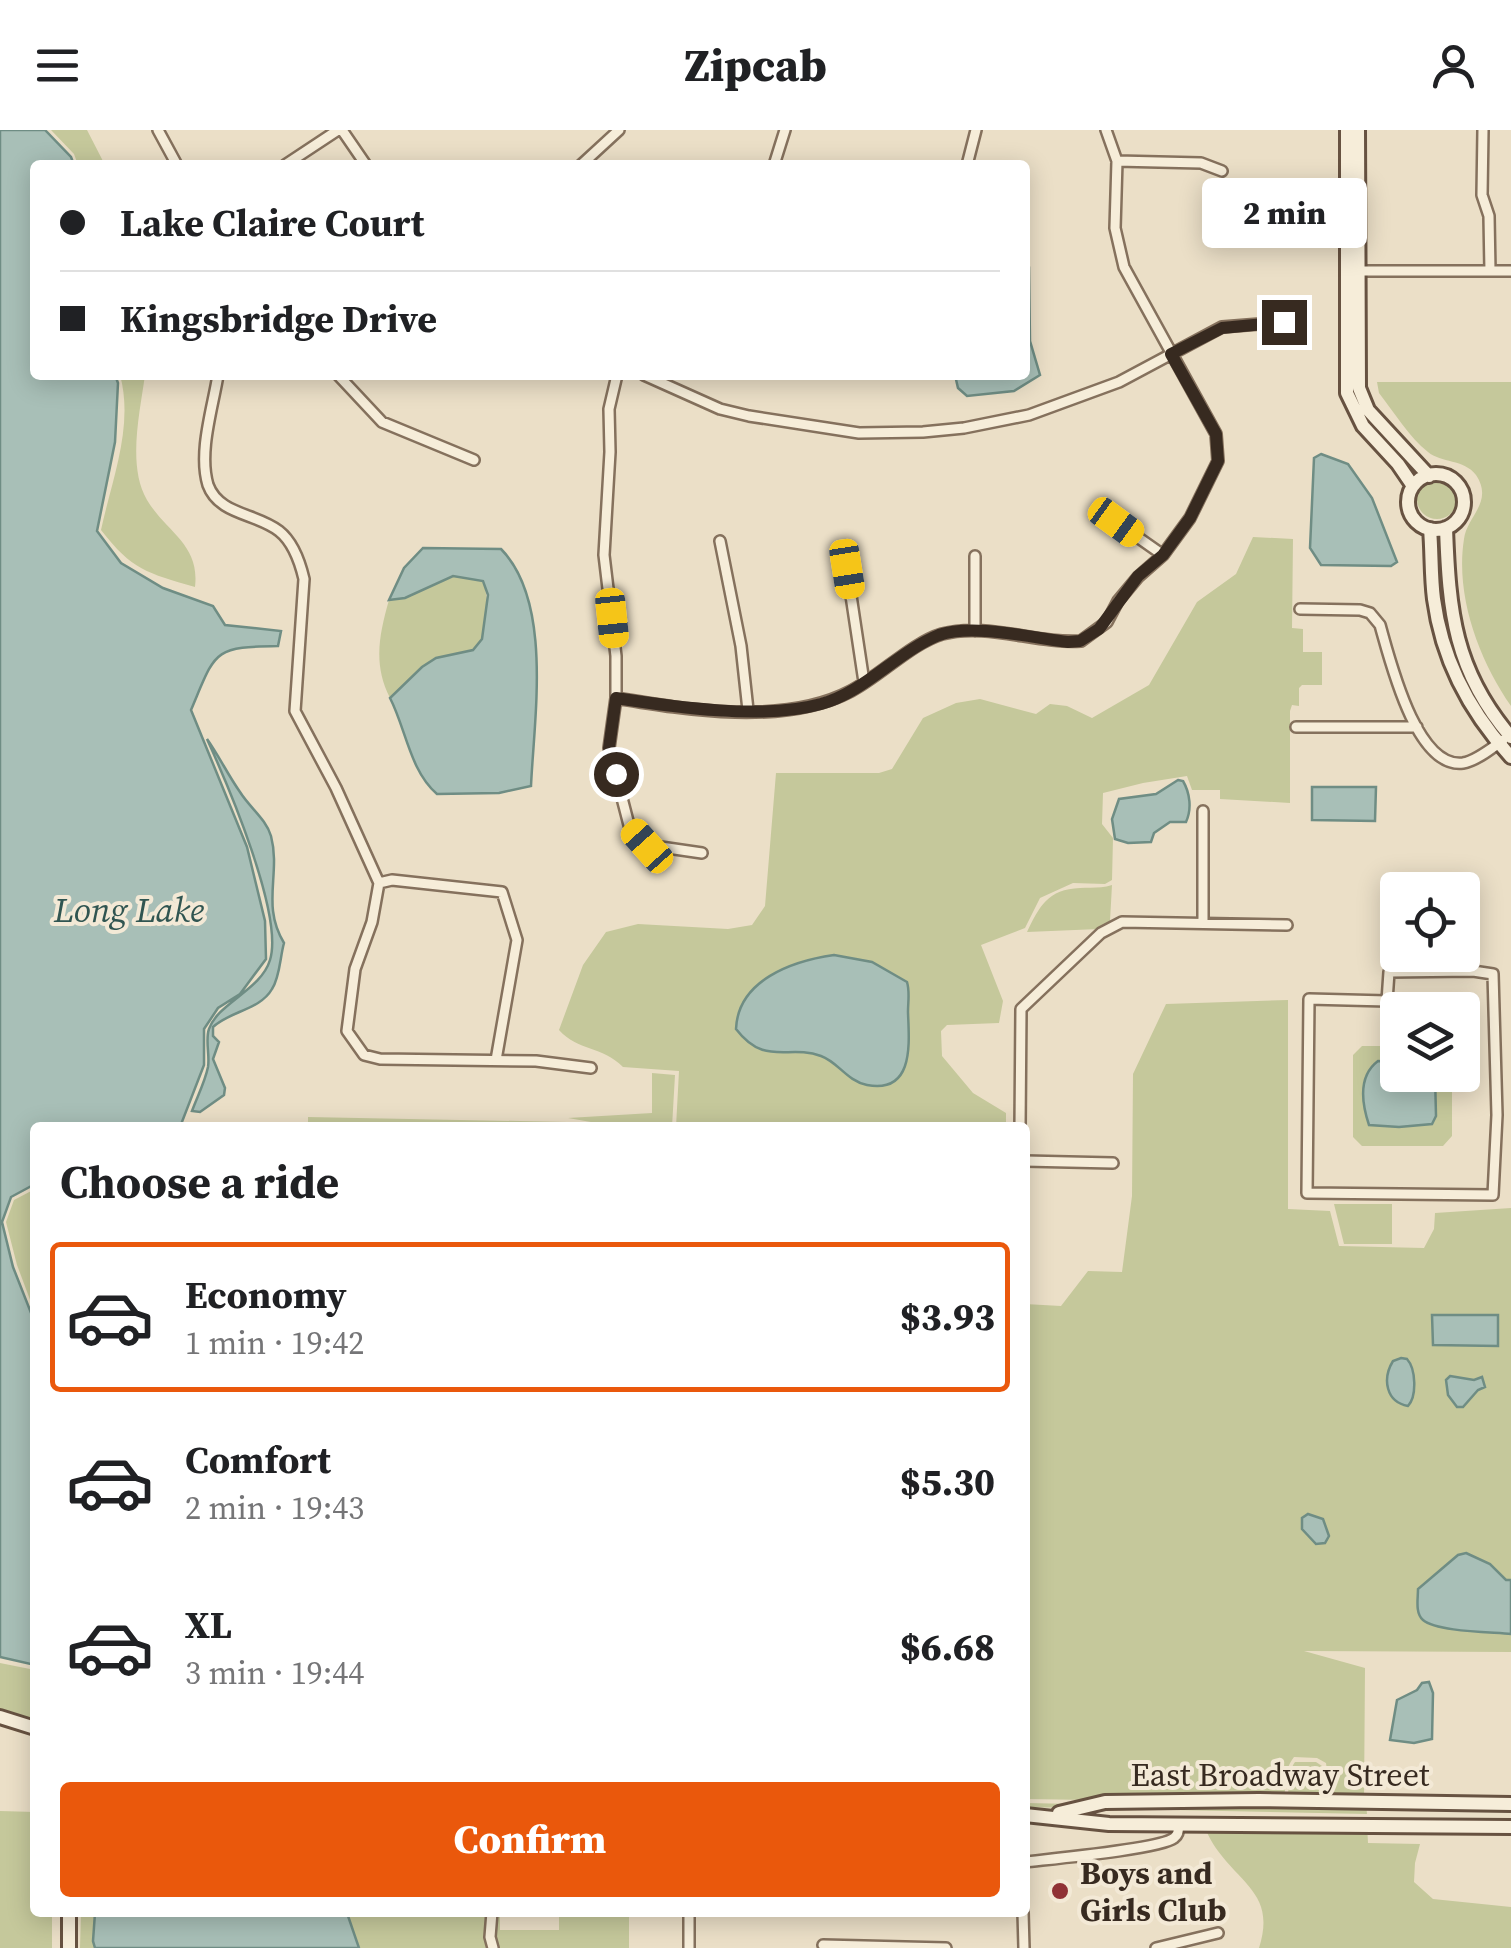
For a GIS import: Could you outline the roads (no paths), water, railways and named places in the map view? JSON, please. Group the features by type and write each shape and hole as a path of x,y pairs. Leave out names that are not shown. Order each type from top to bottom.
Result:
{"street":[{"path":"158,130 174,160"},
{"path":"293,160 340,130 362,160"},
{"path":"586,160 619,130"},
{"path":"776,160 785,130"},
{"path":"968,160 976,130"},
{"path":"616,698 686,710 801,708 824,704 941,634 975,631 1080,641 1107,622 1138,576 1163,555 1190,518 1218,461 1216,434 1124,267 1115,228 1117,161 1106,130"},
{"path":"1346,130 1359,388 1368,410 1429,476"},
{"path":"1358,130 1347,393 1363,426 1413,486"},
{"path":"1482,130 1482,195 1489,216 1490,271"},
{"path":"1117,161 1202,163 1222,171"},
{"path":"1352,271 1511,271"},
{"path":"655,380 720,409 749,416 859,432 923,432 964,428 1045,410 1119,382 1222,328 1284,322"},
{"path":"217,380 206,455 208,483 218,502 279,531 299,558 304,579 295,712 336,788 379,882 372,922 355,970 347,1031 364,1054 380,1059 536,1061 592,1068"},
{"path":"343,380 382,422 474,460"},
{"path":"616,380 609,408 604,555 616,656 616,698 609,748 629,826 647,846 702,853"},
{"path":"1429,476 1444,476 1461,490 1462,513 1446,528 1430,529 1413,519 1408,508 1413,486 1429,476"},
{"path":"1116,522 1163,555"},
{"path":"1446,528 1448,602 1460,651 1472,681 1506,738 1511,756"},
{"path":"1430,529 1441,640 1456,679 1476,713 1506,738"},
{"path":"720,542 741,646 748,710"},
{"path":"975,556 975,631"},
{"path":"847,569 864,682"},
{"path":"1300,609 1370,613 1380,626 1417,728 1430,750 1444,760 1468,762 1506,738"},
{"path":"1296,727 1417,728"},
{"path":"1203,811 1203,922"},
{"path":"379,882 392,880 502,892 517,940 496,1060"},
{"path":"1020,1122 1019,1022 1025,1004 1112,926 1122,922 1286,924"},
{"path":"1388,972 1493,974 1497,1115 1493,1194 1307,1192 1309,999 1386,1001 1388,972"},
{"path":"1497,1115 1511,1114"},
{"path":"1030,1161 1113,1162"},
{"path":"0,1717 30,1726"},
{"name":"East Broadway Street","path":"1051,1815 1105,1802 1511,1804"},
{"name":"East Broadway Street","path":"1030,1815 1109,1824 1511,1827"},
{"path":"1030,1861 1148,1847 1172,1840 1178,1824"},
{"path":"69,1917 69,1948"},
{"path":"492,1917 493,1948"},
{"path":"689,1917 689,1948"},
{"path":"1024,1917 1024,1948"},
{"path":"1156,1948 1218,1933"},
{"path":"824,1945 946,1948"}],"water":[{"name":"Long Lake","path":"0,130 45,130 72,160 30,160 30,380 117,380 115,442 97,531 121,563 163,588 213,606 225,625 281,631 278,646 240,648 219,656 191,710 247,847 265,921 266,959 240,994 218,1008 204,1029 204,1065 182,1122 30,1122 30,1187 11,1197 2,1222 13,1267 30,1310 30,1664 0,1657"},
{"path":"1030,341 1040,375 1014,391 967,396 956,380 1030,380"},
{"path":"1321,454 1348,464 1372,498 1397,562 1391,566 1321,565 1310,548 1314,458"},
{"path":"423,548 501,549 517,572 528,599 537,662 531,786 499,793 437,794 414,762 390,698 436,658 473,650 482,639 488,595 483,581 453,576 405,598 389,600 404,568"},
{"path":"207,739 271,836 272,902 284,943 277,979 267,996 213,1027 213,1036 219,1042 213,1059 225,1088 224,1095 200,1112 192,1111 208,1067 209,1029 221,1011 265,971 272,939 251,849"},
{"path":"1178,780 1183,781 1189,796 1186,822 1170,822 1154,833 1151,842 1115,839 1112,819 1119,799 1156,794"},
{"path":"1312,787 1376,787 1375,821 1312,820"},
{"path":"834,955 872,962 907,982 908,1051 906,1063 894,1082 883,1086 860,1083 821,1056 757,1048 736,1029 746,998 770,976 801,962"},
{"path":"1380,1061 1380,1092 1435,1092 1436,1116 1432,1124 1369,1125 1363,1099 1372,1067"},
{"path":"1432,1315 1498,1315 1498,1346 1433,1345"},
{"path":"1401,1358 1410,1363 1414,1376 1408,1406 1395,1400 1388,1389 1390,1368 1393,1361"},
{"path":"1450,1376 1474,1380 1482,1377 1485,1387 1463,1407 1457,1407 1448,1395 1446,1380"},
{"path":"1308,1514 1323,1519 1329,1536 1325,1543 1316,1544 1302,1529 1302,1518"},
{"path":"1466,1553 1511,1580 1511,1634 1440,1627 1420,1617 1418,1589 1458,1555"},
{"path":"1429,1682 1433,1693 1432,1739 1414,1743 1390,1740 1397,1700"},
{"path":"95,1917 348,1917 359,1948 95,1948"}],"place":[{"name":"Boys and Girls Club","path":"1060,1891"}]}
